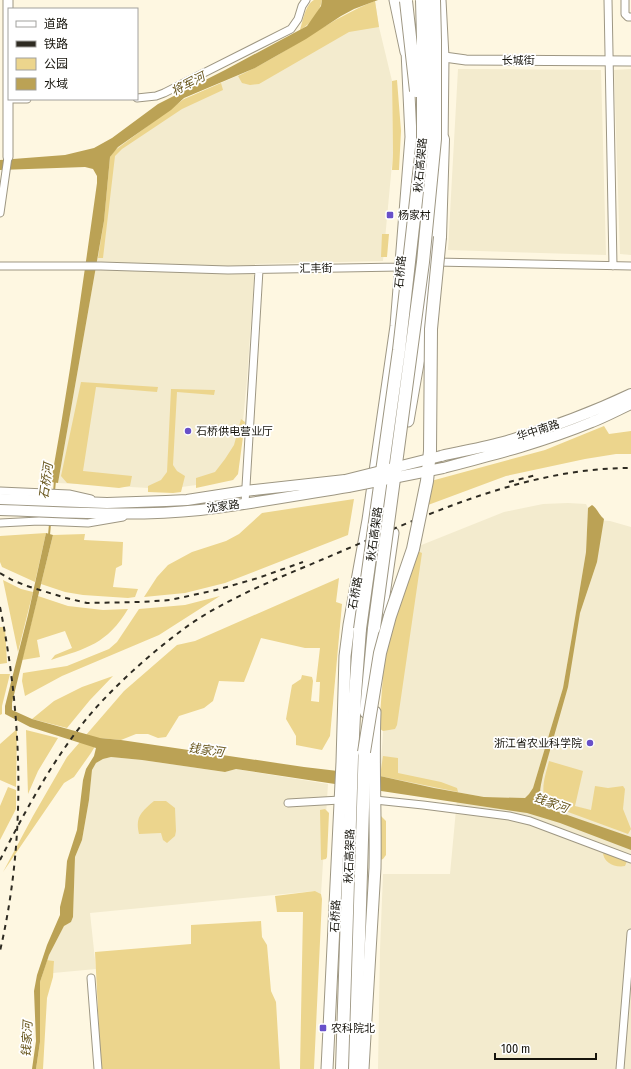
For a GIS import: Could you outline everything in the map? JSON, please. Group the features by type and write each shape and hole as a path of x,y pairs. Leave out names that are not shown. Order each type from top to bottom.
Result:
{"highway":[{"path":"407,0 423,139"},
{"name":"秋石高架路","path":"342,1069 355,694 359,644 399,350 423,139 422,0"},
{"name":"秋石高架路","path":"355,1069 367,692 372,642 422,269 434,154 434,0"},
{"path":"364,752 380,654 390,616 413,549 427,481 430,451 431,329 440,237 443,139"}],"main road":[{"path":"395,0 406,52"},
{"name":"石桥路","path":"327,1069 341,796 345,656 349,625 372,497 396,326 410,137 406,52 407,0"},
{"path":"363,1069 375,868 374,744 380,617 386,588 411,399 424,329 443,139 443,57 440,0"},
{"name":"华中南路","path":"346,484 441,456 506,441 544,429 597,410 631,394"},
{"name":"华中南路","path":"443,468 507,451 567,432 594,422 631,404"},
{"name":"沈家路","path":"0,510 51,517 200,510 443,468"},
{"name":"沈家路","path":"0,499 53,497 107,502 187,500 245,491 346,484"}],"street":[{"path":"0,212 8,158 8,0"},
{"path":"138,98 156,96 164,93 291,29 298,19 302,6 306,0"},
{"path":"608,0 613,266"},
{"path":"625,0 625,14 628,17 631,17"},
{"name":"长城街","path":"406,52 466,60 631,61"},
{"name":"汇丰街","path":"0,266 101,266 259,270 400,267 430,262 631,266"},
{"path":"244,503 259,270"},
{"path":"0,491 53,497"},
{"path":"0,524 51,517"},
{"path":"288,803 341,796"},
{"path":"375,797 503,815 530,821 631,859"},
{"path":"620,1069 631,933"},
{"path":"91,978 98,1069"}],"shaded area":[{"path":"375,1 379,27 392,81 393,153 383,261 255,264 247,379 238,474 233,480 167,489 58,483 104,221 110,157 118,147 196,94 255,68"},
{"path":"458,69 601,70 606,255 448,250"},
{"path":"631,69 631,255 620,254 614,70"},
{"path":"543,504 586,504 588,508 586,552 563,688 533,788 529,794 525,798 484,797 380,776 388,661 419,546 504,512"},
{"name":"浙江省农业科学院","path":"596,520 610,521 631,527 631,1069 378,1069 383,874 450,874 457,799 531,807 566,686"},
{"path":"111,757 225,772 236,769 328,784 321,894 315,891 90,913 96,969 53,973 54,961 47,960 64,925 71,922 73,917 75,857 82,840 89,800 92,770 96,763"}],"green space":[{"path":"314,0 322,0 319,9 311,21 300,30 306,9"},
{"path":"375,1 379,27 349,32 259,84 250,85 242,83 238,76 256,68 340,18"},
{"path":"397,80 401,131 399,170 392,170 392,81"},
{"path":"221,83 223,90 182,109 122,149 115,156 103,258 98,258 104,221 110,157 114,151 184,99"},
{"path":"382,234 389,234 387,257 381,257"},
{"path":"81,382 158,387 157,392 96,387 83,471 132,476 130,486 119,488 67,483 61,476"},
{"path":"171,389 215,390 214,395 177,392 173,465 177,471 185,476 181,492 148,492 148,486 161,480 167,472"},
{"path":"241,419 245,422 238,474 233,480 196,488 196,478 215,472 225,459 234,445"},
{"path":"604,426 609,434 631,431 631,454 616,454 585,459 506,476 428,505 431,481 545,450"},
{"path":"354,499 348,535 225,583 185,593 144,597 157,577 168,565 192,552 226,541 239,534 262,513"},
{"path":"46,533 35,582 2,567 0,562 0,536"},
{"path":"85,534 84,540 123,542 122,565 116,568 113,587 138,589 135,597 128,598 83,595 65,592 41,584 53,535"},
{"path":"413,549 422,553 397,725 395,729 383,731 379,728 384,662 401,585"},
{"path":"339,578 336,602 342,604 330,736 322,750 296,745 296,736 286,719 292,685 301,679 302,675 312,677 311,701 319,702 320,682 316,682 320,648 305,648 261,638 244,682 219,681 213,701 204,708 179,716 166,737 158,738 148,734 136,734 121,740 100,738 74,777 64,783 3,872 67,757 124,691 177,645 195,641"},
{"path":"3,580 21,589 33,592 18,652"},
{"path":"38,596 68,606 103,610 128,609 112,630 104,637 86,648 51,660 55,655 72,648 65,631 37,640 40,657 22,660"},
{"path":"220,596 159,635 62,676 25,696 22,681 23,673 67,666 109,649 117,642 139,609 185,605"},
{"path":"0,627 5,627 7,663 0,664"},
{"path":"0,674 10,674 2,706 2,714 0,715"},
{"path":"113,676 90,700 67,728 32,719 54,701 82,687"},
{"path":"17,729 16,787 0,780 0,744"},
{"path":"26,730 58,738 38,771 28,794"},
{"path":"383,756 398,758 398,773 441,782 457,788 458,792 380,776"},
{"path":"549,761 583,771 575,806 591,810 595,786 608,788 623,786 625,789 623,809 631,829 628,834 549,805 543,789"},
{"path":"8,787 16,790 16,809 0,840 0,806"},
{"path":"154,801 166,801 175,808 175,836 167,843 163,840 161,833 139,834 138,823 140,815"},
{"path":"325,809 329,813 327,857 326,859 321,860 320,810"},
{"path":"379,814 386,821 386,855 383,859 378,861"},
{"path":"603,850 627,861 625,866 613,865 607,861 604,858"},
{"path":"315,891 321,894 322,899 314,1069 300,1069 303,912 277,912 275,896"},
{"path":"261,921 262,937 267,945 271,991 276,1002 280,1069 101,1069 95,952 191,944 191,925"},
{"path":"47,960 54,961 53,977 47,998 43,1069 36,1069 40,1042 40,982"}],"water":[{"path":"322,0 378,0 354,9 341,16 306,39 255,68 184,98 171,110 118,147 110,157 104,221 58,483 51,482 76,333 97,176 93,169 85,167 0,170 0,160 65,155 94,148 112,138 158,104 307,26 321,6"},
{"path":"592,505 604,519 597,562 580,613 568,687 543,775 540,794 543,802 550,809 631,837 631,850 560,823 527,813 236,769 225,772 142,760 111,757 103,759 96,763 92,770 89,800 82,840 75,857 73,917 71,922 64,926 49,955 40,982 40,1042 36,1069 32,1069 36,1041 34,991 37,975 47,945 60,915 60,907 65,887 67,861 77,830 83,780 86,769 94,756 96,748 30,727 5,714 5,706 28,615 46,533 53,535 12,703 12,710 32,719 100,738 304,767 380,776 484,797 525,798 533,788 563,688 586,552 588,508"}],"waterway":[{"name":"石桥河","path":"54,492 55,480"},
{"name":"石桥河","path":"49,535 50,524"}],"railway":[{"path":"0,860 47,774 90,715 106,697 146,659 178,633 205,614 278,578 441,509 478,496 554,476 592,470 631,468"},
{"path":"509,482 536,475"},
{"path":"0,573 27,586 87,603 141,602 170,600 216,590 258,578 303,562"},
{"path":"0,607 8,650 13,693 17,736 18,779 14,866 0,951"}],"place":[{"name":"杨家村","path":"390,215"},
{"name":"石桥供电营业厅","path":"188,431"},
{"name":"浙江省农业科学院","path":"590,743"},
{"name":"农科院北","path":"323,1028"}],"water label":[{"name":"将军河","path":"188,84"},
{"name":"钱家河","path":"206,750"},
{"name":"钱家河","path":"551,803"},
{"name":"钱家河","path":"27,1039"}]}
